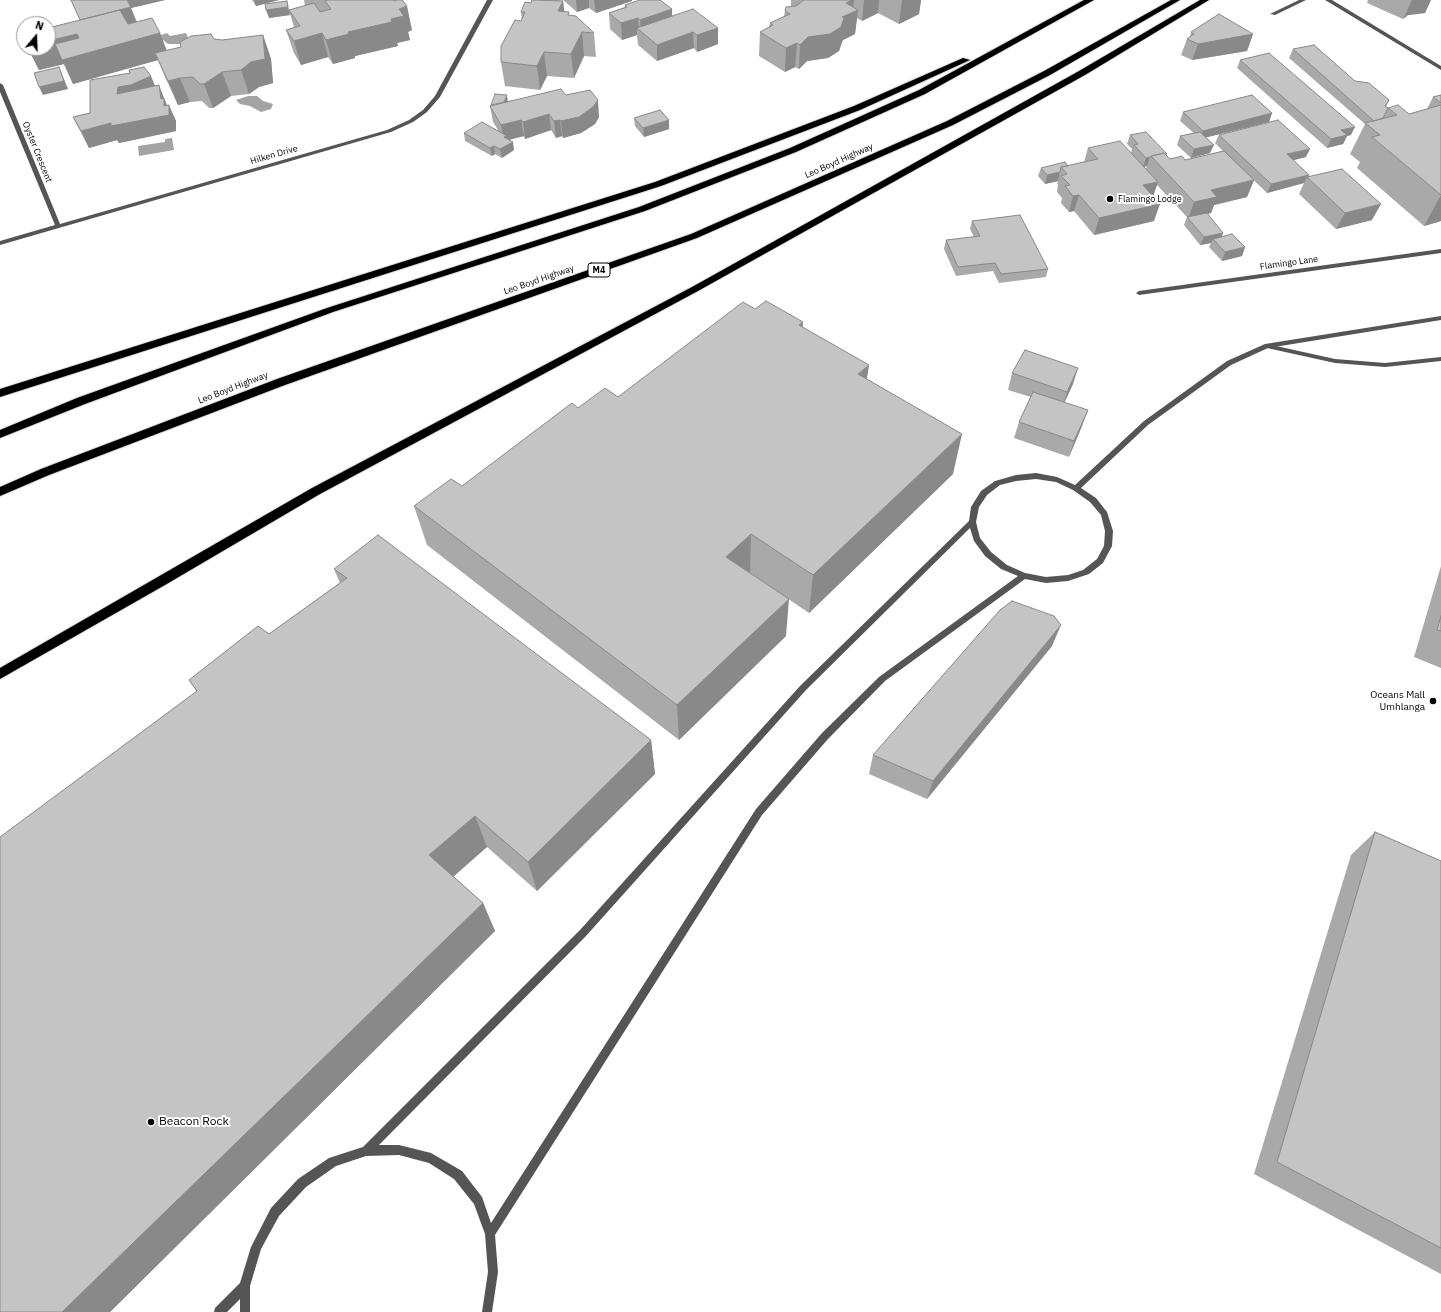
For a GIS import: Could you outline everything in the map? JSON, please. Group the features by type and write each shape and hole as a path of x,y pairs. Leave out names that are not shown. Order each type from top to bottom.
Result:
{"highway":[{"path":"0,434 88,399 330,310 455,271 642,209 793,150 922,92 1090,0"},
{"name":"Leo Boyd Highway","path":"0,492 45,472 281,382 694,236 950,123 1047,73 1176,0"},
{"path":"0,674 316,491 695,289 1082,73 1205,0"},
{"path":"0,393 658,184 857,108 1044,26"}],"street":[{"name":"Hilken Drive","path":"0,243 389,131 411,121 425,111 437,97 490,0"},
{"path":"1273,14 1303,0"},
{"path":"1328,0 1441,68"},
{"name":"Oyster Crescent","path":"0,85 58,226"},
{"name":"Flamingo Lane","path":"1140,293 1441,251"},
{"path":"1076,488 1146,424 1229,363 1267,346 1441,318"},
{"path":"1267,346 1335,361 1378,364 1430,362 1441,359"},
{"path":"1036,476 1057,480 1076,488 1092,500 1104,514 1109,531 1108,546 1100,561 1086,572 1068,578 1046,580 1024,576 1004,567 988,554 977,539 972,522 975,507 984,493 1004,482 1016,478 1036,476"},
{"path":"366,1151 583,932 803,688 972,522"},
{"path":"490,1234 759,812 825,736 882,679 1024,576"},
{"path":"244,1312 245,1286 256,1247 275,1212 302,1183 333,1162 366,1151 399,1150 431,1158 458,1175 478,1201 490,1234 493,1272 487,1312"},
{"path":"219,1312 245,1286"}],"shaded area":[{"path":"167,33 170,36 186,33 190,42 168,44 163,40 157,41 152,38"},
{"path":"248,96 257,96 263,101 273,104 271,109 261,112 250,106 240,104 236,100"},
{"path":"172,138 174,150 139,156 138,146 165,142 165,139"}],"building":[{"path":"71,0 127,0 131,7 80,20"},
{"path":"402,0 407,6 399,9 404,16 391,19 392,22 348,32 349,34 326,40 322,33 294,41 286,30 300,26 289,10 314,3 320,12 331,9 325,1"},
{"path":"532,0 563,1 558,11 569,12 568,15 576,16 594,33 582,32 571,54 544,52 537,66 501,62 501,46 515,20 521,21 525,12 521,12 525,2 531,3"},
{"path":"640,0 660,0 672,9 640,20 638,18 621,23 609,13 627,7 625,5"},
{"path":"804,0 852,0 846,3 858,10 842,17 844,18 841,27 830,34 808,37 800,45 797,43 786,48 760,32 773,25 770,23 790,14 785,11 786,7 796,6"},
{"path":"287,1 288,7 266,10 265,4"},
{"path":"693,9 718,28 697,35 693,32 657,45 637,28"},
{"path":"120,10 128,24 152,18 160,33 62,60 56,44 79,38 77,34 56,39 56,26"},
{"path":"1219,14 1253,34 1198,44 1187,39 1194,34 1191,32"},
{"path":"211,34 214,39 222,40 263,35 265,59 251,62 241,70 222,72 204,84 200,84 193,77 168,81 155,53 181,47 180,42 191,36"},
{"path":"1314,45 1355,81 1369,83 1389,100 1385,106 1388,108 1383,118 1374,121 1293,49"},
{"path":"1269,53 1355,127 1341,130 1347,135 1331,139 1240,60"},
{"path":"59,67 64,81 39,87 34,73"},
{"path":"144,67 151,76 131,85 118,87 117,94 159,85 161,99 164,98 164,106 169,105 169,115 111,126 111,123 81,131 73,117 90,113 90,80 130,73 129,70"},
{"path":"561,89 566,95 590,90 598,100 593,107 579,117 554,121 549,114 523,122 521,120 501,125 490,106"},
{"path":"495,94 507,95 504,102 491,105"},
{"path":"1252,95 1272,113 1203,131 1183,112"},
{"path":"1441,95 1441,103 1433,97"},
{"path":"1398,105 1409,114 1441,105 1441,195 1372,137 1380,135 1365,123 1397,115 1388,108"},
{"path":"660,110 669,120 643,128 634,118"},
{"path":"1278,120 1310,149 1287,154 1309,175 1271,184 1219,135"},
{"path":"482,122 507,136 504,137 513,142 500,149 494,146 490,148 464,133"},
{"path":"1146,132 1167,154 1164,153 1146,158 1134,145 1138,144 1130,135"},
{"path":"1200,132 1214,145 1194,149 1180,136"},
{"path":"1120,141 1158,182 1143,185 1160,204 1099,218 1079,195 1073,196 1065,186 1070,185 1061,176 1067,174 1061,167 1098,159 1088,148"},
{"path":"1224,151 1254,180 1211,190 1217,197 1194,202 1151,156 1164,153 1170,159 1182,156 1185,160"},
{"path":"1065,162 1068,166 1061,167 1060,172 1047,175 1041,168"},
{"path":"1342,169 1381,204 1345,213 1307,177"},
{"path":"1207,213 1223,233 1204,237 1187,217"},
{"path":"1020,215 1048,269 1001,274 995,263 958,267 946,240 980,236 972,221"},
{"path":"1232,234 1245,247 1225,252 1213,239"},
{"path":"766,301 803,322 799,325 869,365 858,374 962,434 813,575 751,534 726,557 789,599 677,705 414,506 451,479 462,486 572,403 578,408 605,388 618,397 743,302 755,309"},
{"path":"1025,350 1078,368 1067,392 1012,373"},
{"path":"1033,392 1088,410 1074,441 1019,422"},
{"name":"Beacon Rock","path":"378,535 651,740 528,862 475,816 429,855 483,903 62,1312 0,1312 0,837 197,691 189,680 258,626 269,634 347,578 334,569"},
{"path":"1012,601 1054,616 1061,625 933,781 873,755 1000,610"},
{"path":"1441,616 1441,631 1437,630"},
{"path":"1375,832 1441,861 1441,1248 1277,1162"}],"place":[{"name":"Flamingo Lodge","path":"1110,199"},
{"name":"Oceans Mall Umhlanga","path":"1433,701"},
{"name":"Beacon Rock","path":"151,1122"}]}
